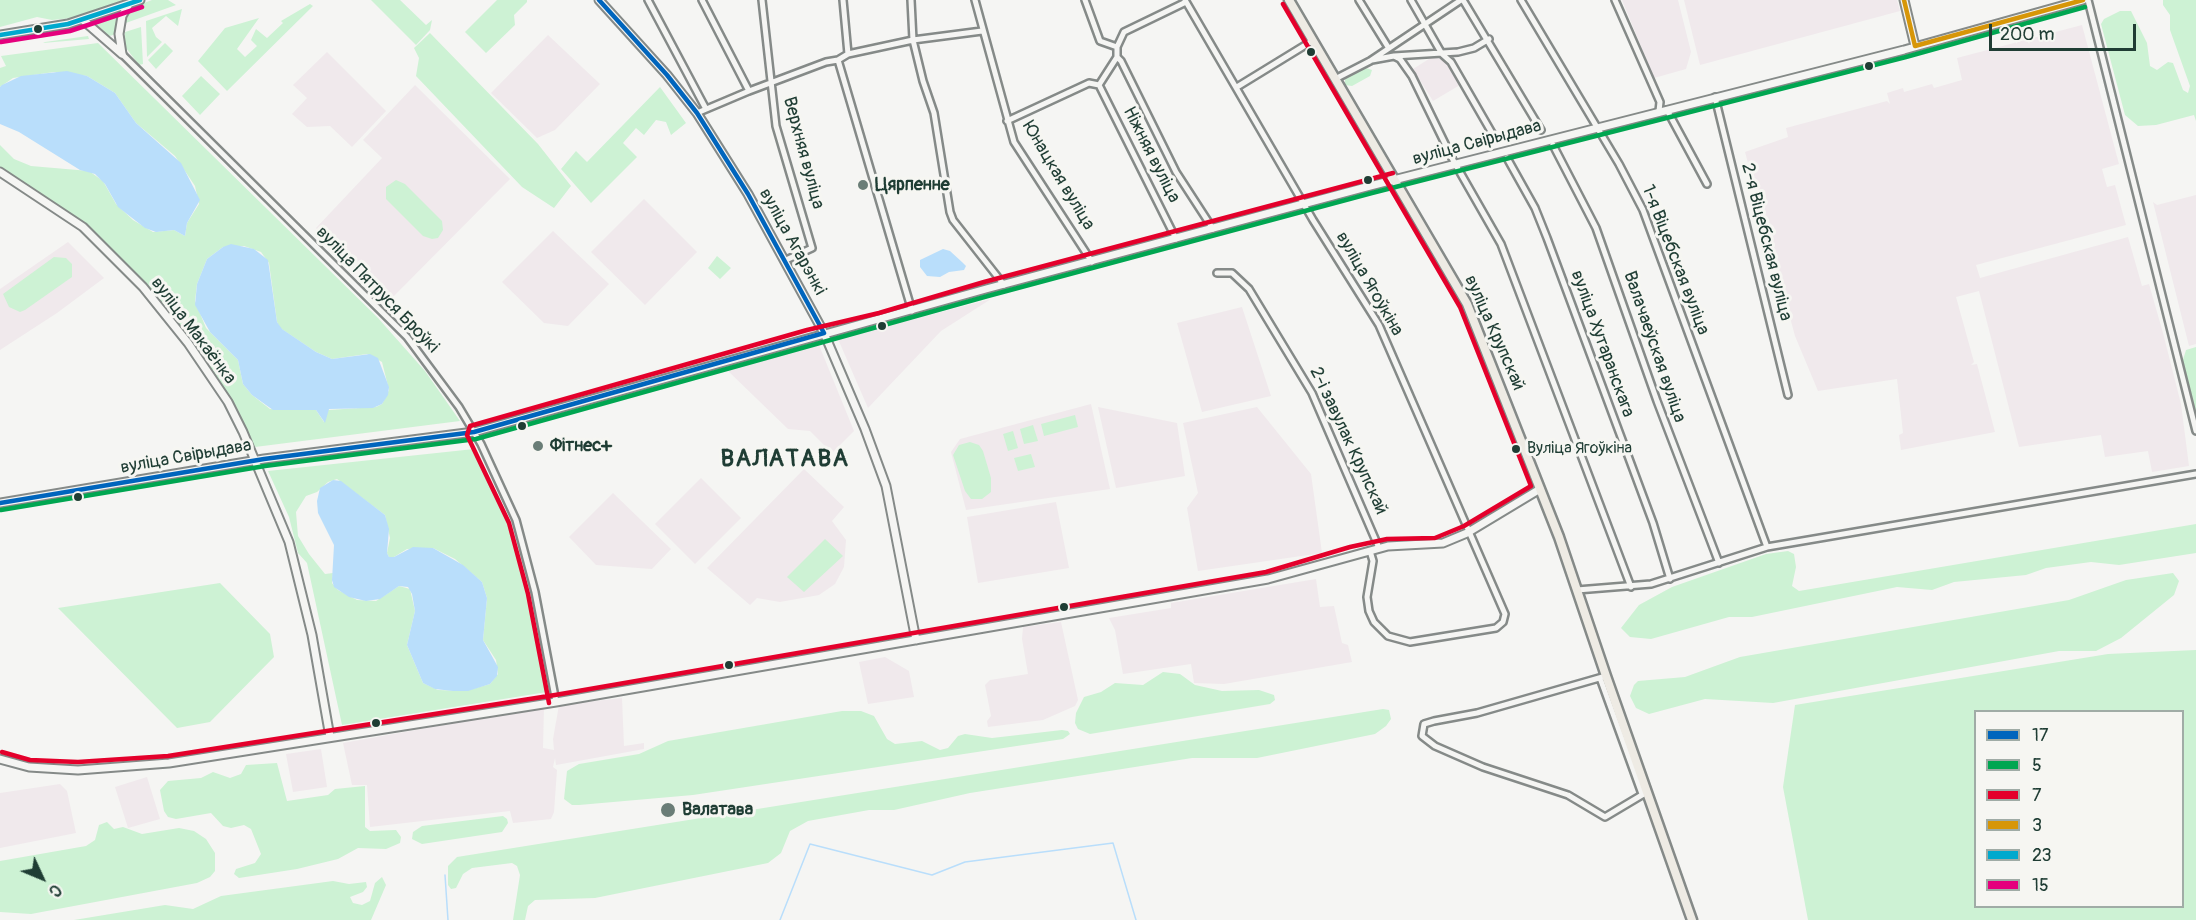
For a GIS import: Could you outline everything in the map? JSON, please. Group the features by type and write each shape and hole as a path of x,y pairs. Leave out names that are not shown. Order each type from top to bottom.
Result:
{"main road":[{"name":"вуліца Крупскай","path":"1289,0 1467,304 1577,590 1593,637 1603,677 1692,920"}],"street":[{"path":"0,35 83,20 140,0"},
{"name":"вуліца Агарэнкі","path":"600,0 668,75 697,113 786,260 824,333 884,480 916,640"},
{"path":"648,0 706,109"},
{"path":"702,0 749,91"},
{"name":"Верхняя вуліца","path":"760,0 776,126 812,248 786,260"},
{"path":"843,0 848,54"},
{"path":"910,0 913,40 922,81 934,112 950,212 953,220 1004,285"},
{"name":"Юнацкая вуліца","path":"975,0 1014,142 1092,262"},
{"path":"1085,0 1100,41 1117,47"},
{"path":"1359,0 1388,47"},
{"path":"1411,0 1442,54 1451,62 1497,140"},
{"path":"1335,80 1370,61 1424,23 1462,0 1489,39 1542,130"},
{"name":"1-я Віцебская вуліца","path":"1521,0 1643,210 1767,548"},
{"path":"1615,0 1663,110 1707,184"},
{"path":"1904,0 1915,46"},
{"name":"вуліца Свірыдава","path":"0,503 254,461 474,432 824,333 1395,180 1915,46 2083,0"},
{"path":"2088,0 2196,430"},
{"path":"1007,121 1089,83 1099,85 1117,57 1117,47 1124,32 1186,1"},
{"name":"вуліца Ягоўкіна","path":"1186,1 1379,325 1467,533 1504,614 1503,622 1496,628 1410,642 1388,636 1374,622 1369,611 1367,597 1373,561 1370,551"},
{"path":"122,54 119,34 122,16 129,4"},
{"path":"110,10 117,14 121,23"},
{"path":"94,28 93,23 97,15"},
{"path":"83,20 122,54"},
{"path":"697,113 826,62 838,60 848,54 913,40 982,31"},
{"path":"106,39 113,40 119,34"},
{"path":"1370,61 1394,56 1442,54 1474,48 1489,39"},
{"path":"1237,87 1312,40"},
{"name":"вуліца Пятруся Броўкі","path":"122,54 407,337 453,398 474,432 516,520 535,592 556,702"},
{"path":"1394,56 1400,59 1412,76 1456,164 1501,244 1631,587"},
{"path":"1117,57 1176,172 1213,229"},
{"path":"838,60 912,311"},
{"name":"Ніжняя вуліца","path":"1099,85 1176,239"},
{"name":"2-я Віцебская вуліца","path":"1715,97 1788,395"},
{"name":"Валачаеўская вуліца","path":"1553,145 1596,228 1657,401 1719,563"},
{"name":"вуліца Хутаранскага","path":"1507,158 1535,208 1547,238 1653,523 1670,579"},
{"name":"вуліца Макаёнка","path":"0,172 83,227 149,294 208,371 243,432 289,542 312,634 330,737"},
{"name":"2-і завулак Крупскай","path":"1217,273 1232,273 1249,289 1312,393 1379,548"},
{"path":"1577,590 1631,587 1670,579 1767,548 2196,474"},
{"path":"0,759 20,766 78,770 137,766 556,702 1268,579 1379,548 1398,545 1437,545 1467,533 1540,489"},
{"path":"1603,677 1477,713 1424,724 1422,736 1435,746 1483,767 1568,795 1605,817 1644,793"}],"shaded area":[{"path":"1622,0 1678,0 1691,52 1686,69 1654,78"},
{"path":"1684,0 1897,0 1900,11 1700,65"},
{"path":"2082,25 2119,164 2102,169 2107,187 2115,185 2126,225 1976,265 1980,278 2128,237 2142,286 2149,284 2163,333 2181,404 2189,466 2152,472 2148,451 2105,457 2101,435 2019,447 1979,291 1956,297 1974,362 1971,365 1977,364 1995,432 1901,450 1899,435 1903,433 1897,379 1818,391 1795,336 1745,152 1788,137 1786,128 1887,101 1890,104 1887,93 1903,88 1904,92 1932,84 1934,88 1962,80 1957,58"},
{"path":"548,35 600,84 555,130 537,138 491,93"},
{"path":"327,52 386,111 352,147 330,126 307,127 292,114 307,98 293,85"},
{"path":"1432,57 1444,59 1460,85 1433,101 1413,69"},
{"path":"415,85 510,179 389,301 316,228 382,158 363,140"},
{"path":"2196,195 2196,344 2189,346 2153,202 2157,205"},
{"path":"644,199 697,252 645,305 591,252"},
{"path":"553,231 609,284 568,326 544,323 502,282"},
{"path":"68,242 104,278 57,313 0,350 0,289"},
{"path":"991,299 941,331 868,408 838,339"},
{"path":"1242,307 1271,396 1202,412 1177,323"},
{"path":"815,344 819,345 854,431 832,453 810,431 788,429 726,369"},
{"path":"1091,404 1110,489 966,510 951,452 960,439"},
{"path":"1098,407 1177,423 1185,476 1116,488"},
{"path":"1257,407 1311,474 1322,553 1198,571 1187,508 1198,493 1183,423"},
{"path":"804,469 844,507 832,521 846,540 844,567 835,584 819,595 780,602 757,598 750,605 707,568"},
{"path":"701,478 741,518 695,564 655,524"},
{"path":"613,493 671,549 652,569 596,565 569,537"},
{"path":"1056,502 1069,568 978,583 967,517"},
{"path":"1316,579 1320,607 1334,606 1342,643 1348,645 1352,662 1224,684 1194,683 1191,664 1123,674 1115,630 1109,618 1171,608 1171,603"},
{"path":"1061,622 1078,700 1075,706 1043,720 988,727 987,721 991,716 985,685 990,680 1028,674 1022,639 1023,627"},
{"path":"885,657 909,671 914,697 868,704 859,662"},
{"path":"622,698 624,746 644,743 644,749 556,765 555,758 553,767 557,770 554,812 551,819 513,823 510,811 370,827 367,785 352,785 343,743 544,707 543,748 554,750 553,739 559,705"},
{"path":"321,749 327,787 293,792 286,754"},
{"path":"147,777 160,819 128,828 115,787"},
{"path":"60,784 67,791 76,833 0,848 0,793"}],"green space":[{"path":"0,0 125,0 72,18 52,20 37,17 0,27"},
{"path":"152,0 168,0 176,5 123,24 124,15 131,8"},
{"path":"371,0 400,0 426,25 432,20 430,30 416,45"},
{"path":"497,0 527,0 527,2 514,15 515,25 486,53 465,32"},
{"path":"2163,0 2196,0 2196,121 2194,115 2156,125 2138,126 2125,115 2101,24 2104,19 2120,11 2131,11 2147,43 2150,66 2157,70 2168,62 2173,63 2183,90 2188,93 2190,86 2170,30 2170,15 2163,5"},
{"path":"310,4 313,6 227,91 198,61 225,28 259,18 237,49 245,57 257,46 251,40 256,29 267,38 283,23 281,21"},
{"path":"182,9 178,26 166,16 152,28 156,37 162,42 147,57 146,21"},
{"path":"108,14 116,17 119,25 116,33 108,36 100,33 97,25 100,17"},
{"path":"141,27 143,64 139,65 123,44 125,32"},
{"path":"430,33 538,144 571,186 554,208 522,187 416,76 419,58 414,48"},
{"path":"88,36 89,39 43,43 45,42"},
{"path":"98,43 378,318 425,371 460,421 255,447 236,406 228,398 209,367 212,364 203,353 200,355 166,308 136,274 55,204 0,170 0,145 14,159 31,166 89,171 103,181 116,204 133,220 153,232 174,230 185,236 187,223 199,204 195,186 175,156 136,123 115,93 87,76 54,72 13,78 0,87 0,68 6,66 1,56","holes":["244,246 261,252 269,263 277,322 280,328 316,352 332,359 367,354 382,362 389,390 382,404 376,407 328,410 324,422 316,410 270,409 252,395 243,384 238,360 206,328 195,301 197,284 207,259 223,247"]},
{"path":"165,43 173,51 156,69 148,60"},
{"path":"1366,68 1372,70 1370,76 1352,86 1345,85 1345,78"},
{"path":"201,76 220,94 200,115 182,96"},
{"path":"660,87 686,123 671,135 666,122 656,120 644,135 636,128 623,143 637,157 591,203 561,169 576,151 587,162"},
{"path":"396,180 405,184 442,221 443,230 438,238 423,236 386,199 386,187"},
{"path":"717,256 731,268 720,279 708,268"},
{"path":"54,257 66,258 72,264 72,277 25,310 20,312 9,307 3,294"},
{"path":"2196,347 2196,416 2182,363 2186,350"},
{"path":"1075,415 1078,427 1044,436 1041,424"},
{"path":"1033,425 1038,441 1024,444 1020,429"},
{"path":"1013,431 1018,448 1008,451 1003,434"},
{"path":"970,442 979,445 983,451 991,478 991,492 982,499 971,499 965,491 953,455 959,445"},
{"path":"474,449 499,499 515,541 547,692 342,725 307,563 298,553 289,517 268,471","holes":["337,479 385,515 390,538 387,553 389,557 394,557 407,549 433,548 455,559 482,582 487,598 483,640 496,660 498,674 490,684 465,691 438,690 423,683 407,645 415,611 410,589 399,586 376,601 357,600 338,590 332,583 333,573 325,574 298,536 296,512 306,496"]},
{"path":"1031,454 1035,467 1018,471 1014,458"},
{"path":"2196,524 2196,553 2119,565 2091,562 2046,568 2026,575 1954,582 1932,590 1897,587 1752,617 1729,617 1651,639 1630,637 1621,628 1639,605 1672,587 1766,554 1788,551 1794,554 1796,567 1792,586 1799,591"},
{"path":"825,539 843,556 804,592 787,577"},
{"path":"2173,573 2179,581 2174,595 2121,638 2096,651 2059,651 1773,703 1705,699 1649,714 1636,708 1630,696 1638,681 1685,677 1740,657 2069,600 2126,580"},
{"path":"220,583 270,634 274,657 210,722 177,728 58,608"},
{"path":"2196,650 2196,920 1808,920 1783,787 1795,705 2108,654"},
{"path":"1163,672 1180,674 1195,685 1222,691 1259,690 1274,695 1275,700 1270,704 1090,734 1078,729 1075,723 1076,713 1084,697 1101,692 1115,683 1143,685"},
{"path":"1383,709 1389,710 1391,719 1375,734 1257,758 1192,758 970,793 894,810 869,810 808,821 790,831 781,853 768,863 595,898 535,900 528,906 525,920 513,920 520,875 517,866 512,863 472,868 463,874 456,888 451,889 448,885 448,866 457,857"},
{"path":"842,711 861,711 874,716 887,739 895,744 922,741 940,750 948,748 958,736 965,734 992,738 1062,730 1070,734 1063,739 693,795 579,805 572,805 564,799 567,771 579,764 639,754 668,741"},
{"path":"277,763 287,801 328,795 335,789 365,786 365,827 370,831 396,830 401,837 400,843 386,849 358,848 338,859 297,869 239,878 234,874 236,869 255,863 261,854 251,829 244,825 231,828 223,826 211,813 176,819 168,817 164,811 160,790 168,781 201,778 213,772 230,778 241,774 246,765"},
{"path":"503,816 508,823 502,832 422,844 412,839 413,832 422,826"},
{"path":"107,822 114,829 123,827 142,834 179,828 194,831 206,839 215,853 215,871 210,877 197,883 31,914 0,912 0,861 86,846 95,840 99,825"},
{"path":"382,877 386,885 371,920 74,920 165,905 193,909 221,896 333,881 349,884 366,882 367,887 363,892 350,897 353,903 362,905 370,901 375,883"}],"water":[{"path":"67,71 87,76 115,93 136,123 181,163 200,200 187,223 185,236 174,230 156,232 145,228 118,207 105,184 95,174 80,170 19,132 0,124 0,87 2,85 21,76"},
{"path":"231,244 254,249 268,260 277,322 282,329 316,352 332,359 370,354 378,358 389,387 388,395 382,404 373,408 329,409 325,423 316,410 273,410 252,395 243,384 238,360 210,332 195,305 197,284 207,259"},
{"path":"943,249 950,251 966,266 964,270 949,272 940,277 927,276 920,267 920,260"},
{"path":"333,480 341,481 385,515 389,529 387,553 389,557 394,557 413,547 433,548 463,565 482,582 487,598 483,640 498,667 497,676 490,684 468,691 453,691 435,689 423,683 407,645 415,611 412,594 408,587 399,586 380,599 366,601 349,597 334,587 332,580 334,545 318,513 317,501 320,488"}],"waterway":[{"path":"780,920 810,844 932,875 965,862 1113,843 1136,920"},
{"path":"445,875 448,920"}],"transit line":[{"name":"23","path":"0,35 68,24 140,0"},
{"name":"17","path":"599,0 667,75 697,113 748,194 824,333"},
{"name":"3","path":"1904,0 1915,46"},
{"name":"3","path":"1915,46 2083,0"},
{"name":"7","path":"2,752 30,760 78,762 168,756 555,695 1266,572 1350,547 1387,539 1435,538 1464,526 1531,486 1460,307 1283,4"},
{"name":"15","path":"1,42 70,31 142,7"},
{"name":"5","path":"1,510 265,466 476,439 988,296 1372,193 1906,57 2085,7"},
{"name":"7","path":"549,703 528,594 509,523 467,435 470,426 807,330 879,313 984,282 1393,173"},
{"name":"17","path":"0,503 264,459 474,432 824,333"}],"place":[{"name":"Цярпенне","path":"863,185"},
{"name":"Фітнес+","path":"538,446"},
{"name":"Вуліца Ягоўкіна","path":"1516,449"},
{"name":"Валатава","path":"668,810"}],"district":[{"name":"ВАЛАТАВА","path":"785,460"}]}
